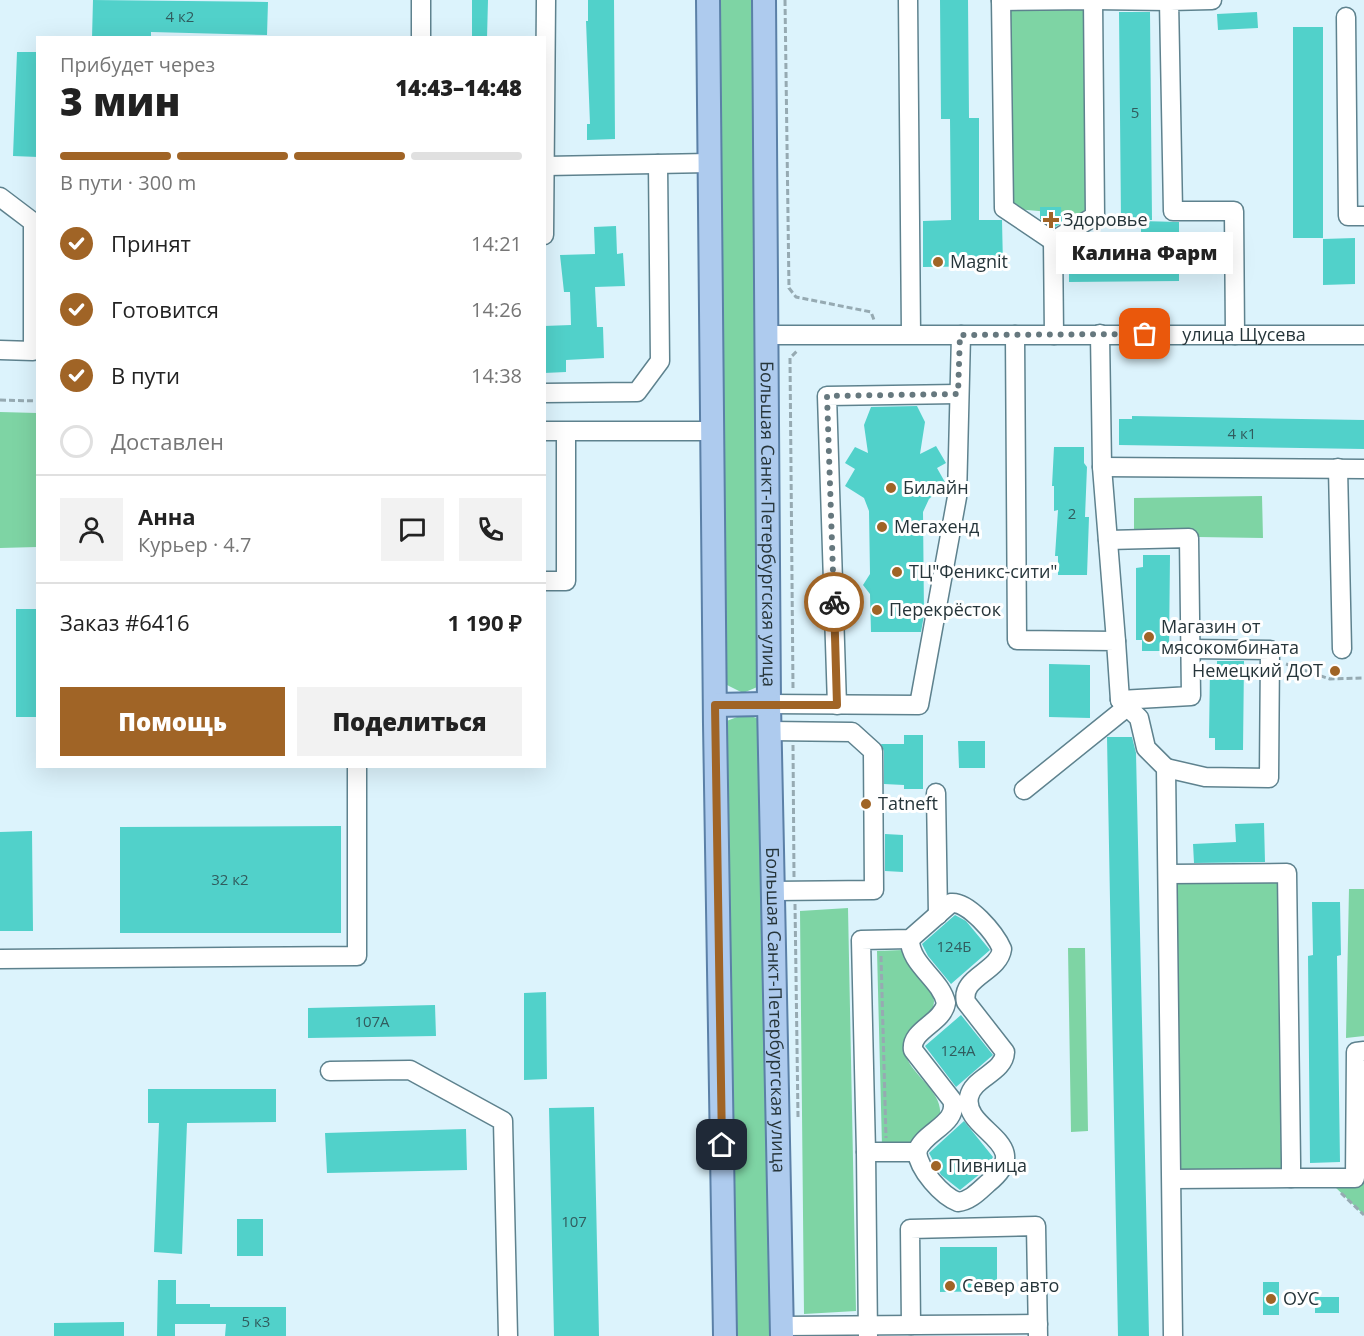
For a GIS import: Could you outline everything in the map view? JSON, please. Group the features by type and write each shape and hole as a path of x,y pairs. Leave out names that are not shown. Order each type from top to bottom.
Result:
{"main road":[{"path":"708,0 715,705 725,1336"},
{"name":"Большая Санкт-Петербургская улица","path":"764,0 769,704 784,891 782,1331"},
{"path":"715,705 769,704"}],"street":[{"path":"421,0 421,36"},
{"path":"546,0 546,166 709,163"},
{"path":"908,0 910,334"},
{"path":"1053,241 1095,216 1093,0"},
{"path":"1053,241 1004,208 1001,1 1212,0"},
{"path":"1169,1 1173,211 1234,211 1235,335"},
{"path":"1346,17 1348,216 1364,216"},
{"path":"546,393 637,392 660,361 658,164"},
{"path":"0,197 33,222 33,351 0,350"},
{"path":"1053,241 1054,335"},
{"path":"1100,334 1102,467 1123,704 1140,718 1146,748 1167,768 1205,777 1269,778 1270,650 1190,649"},
{"name":"улица Щусева","path":"766,335 1364,335"},
{"path":"769,704 919,705 957,497 960,335"},
{"path":"1015,335 1017,640 1116,641"},
{"path":"837,705 827,396 958,394"},
{"path":"546,430 566,433 712,432"},
{"path":"546,444 566,433"},
{"path":"546,581 566,581 566,433"},
{"path":"1102,467 1364,469"},
{"path":"1338,468 1342,649"},
{"path":"1024,790 1123,704 1191,696 1189,538 1108,540"},
{"path":"770,731 852,732 873,751 874,890 784,891"},
{"path":"0,959 357,956 357,768"},
{"path":"1167,768 1173,1336"},
{"path":"936,793 938,915"},
{"path":"1168,874 1287,873 1291,1178"},
{"path":"867,1331 861,940 910,939 951,903 963,904 969,908 1002,949 1000,957 968,986 965,996 966,1002 1005,1052 1002,1063 973,1089 969,1100 973,1112 1005,1153 1006,1163 1004,1170 970,1198 958,1202 944,1194 921,1165 917,1152 921,1142 949,1119 954,1105 913,1050 916,1038 940,1016 946,1004 941,989 912,952 910,939"},
{"path":"1172,1179 1355,1178 1356,1052 1364,1051"},
{"path":"330,1071 410,1070 503,1121 508,1336"},
{"path":"866,1152 917,1152"},
{"path":"782,1331 867,1331 911,1325 1038,1330 1036,1226 910,1229 911,1325"}],"path":[{"path":"785,0 789,288 796,297 871,312 877,334"},
{"path":"793,704 790,358 801,348"},
{"path":"0,400 36,401"},
{"path":"1270,659 1330,679 1364,678"},
{"path":"793,731 784,891 798,1126"},
{"path":"881,954 886,1143"},
{"path":"1326,1179 1364,1215"}],"green space":[{"path":"716,0 757,0 762,685 743,693 723,683"},
{"path":"1093,0 1095,216 1004,208 1001,1"},
{"path":"0,412 36,413 36,547 0,548"},
{"path":"1262,496 1263,538 1134,536 1134,498"},
{"path":"745,714 765,721 775,1336 732,1336 724,722"},
{"path":"1172,877 1284,877 1289,1175 1176,1176"},
{"path":"1349,889 1364,889 1364,1036 1346,1038"},
{"path":"848,908 856,1311 804,1314 800,911"},
{"path":"1068,948 1085,948 1088,1131 1071,1132"},
{"path":"903,950 905,957 930,989 934,1001 928,1015 906,1039 904,1047 906,1056 937,1099 940,1115 913,1143 882,1146 877,951"},
{"path":"1364,1170 1364,1215 1334,1186"}],"building":[{"path":"93,0 268,2 267,35 151,32 151,36 92,36"},
{"path":"472,0 488,0 487,36 472,36"},
{"path":"588,0 614,0 615,139 587,140 587,124 590,124 586,21 588,21"},
{"path":"940,0 968,0 969,118 979,118 979,220 1002,220 1003,266 923,267 923,221 951,220 950,119 941,119"},
{"path":"1119,12 1150,12 1152,220 1121,221"},
{"path":"1257,12 1258,28 1218,30 1217,14"},
{"path":"1293,27 1323,27 1323,238 1293,238"},
{"path":"17,52 36,52 36,157 13,156"},
{"path":"1040,207 1061,207 1062,223 1053,228 1040,219"},
{"path":"1141,221 1179,222 1179,281 1069,282 1069,251 1141,251"},
{"path":"616,226 617,254 623,253 625,286 595,287 597,327 603,327 604,358 566,360 566,372 546,373 546,326 571,325 570,292 564,292 560,255 595,254 594,227"},
{"path":"1355,238 1355,284 1323,285 1323,239"},
{"path":"917,406 925,422 920,454 936,446 946,463 937,468 946,484 929,499 923,512 924,615 921,632 871,632 870,594 863,585 870,574 869,511 864,498 845,486 855,469 845,463 855,447 868,453 864,425 871,407"},
{"path":"1132,416 1364,420 1364,449 1119,445 1119,419 1132,419"},
{"path":"1054,447 1084,447 1084,463 1087,467 1085,517 1089,517 1087,575 1058,575 1058,556 1055,556 1058,510 1054,511 1054,486 1052,486"},
{"path":"1143,555 1170,555 1169,651 1142,651 1142,640 1136,640 1136,568 1143,567"},
{"path":"16,609 36,609 36,717 16,717"},
{"path":"1217,661 1244,661 1243,750 1215,750 1215,738 1209,738 1210,666 1217,666"},
{"path":"1049,664 1090,665 1090,718 1049,717"},
{"path":"904,735 923,735 923,789 904,789 904,785 884,784 884,751 881,744 904,744"},
{"path":"1107,737 1132,737 1136,753 1149,1336 1118,1336"},
{"path":"958,741 985,741 985,768 959,768"},
{"path":"1264,823 1265,862 1194,863 1193,844 1236,842 1235,824"},
{"path":"341,826 341,933 120,933 120,827"},
{"path":"32,831 33,931 0,931 0,832"},
{"path":"885,834 903,835 903,872 885,871"},
{"path":"1312,902 1340,902 1341,955 1337,956 1340,1162 1310,1163 1308,956 1313,955"},
{"path":"955,915 966,921 990,950 951,984 928,956 922,944"},
{"path":"546,992 547,1079 524,1080 524,993"},
{"path":"435,1005 436,1036 308,1038 308,1008"},
{"path":"961,1015 993,1055 956,1087 925,1046"},
{"path":"148,1089 276,1089 276,1122 187,1123 182,1254 154,1252 159,1123 148,1123"},
{"path":"594,1107 599,1336 554,1336 549,1108"},
{"path":"964,1121 993,1157 986,1169 960,1190 941,1175 929,1153"},
{"path":"466,1129 467,1170 327,1173 325,1133"},
{"path":"237,1219 263,1219 263,1256 237,1256"},
{"path":"940,1247 997,1247 997,1291 940,1292"},
{"path":"158,1280 176,1280 176,1304 210,1304 210,1307 286,1307 286,1336 225,1336 226,1324 175,1324 175,1336 157,1336"},
{"name":"ОУС","path":"1263,1282 1279,1282 1279,1315 1263,1315"},
{"path":"1315,1297 1339,1297 1339,1313 1315,1313"},
{"path":"124,1322 124,1336 54,1336 54,1323"}],"way so far":[{"path":"834,602 827,396 958,394 960,335 1145,334"}],"place":[{"name":"Здоровье","path":"1051,220"},
{"name":"Magnit","path":"938,262"},
{"name":"Калина Фарм","path":"1145,334"},
{"name":"Билайн","path":"891,488"},
{"name":"Мегахенд","path":"882,527"},
{"name":"ТЦ\"Феникс-сити\"","path":"897,572"},
{"name":"Перекрёсток","path":"877,610"},
{"name":"Магазин от мясокомбината","path":"1149,637"},
{"name":"Немецкий ДОТ","path":"1335,671"},
{"name":"Tatneft","path":"866,804"},
{"name":"Пивница","path":"936,1166"},
{"name":"Север авто","path":"950,1286"},
{"name":"ОУС","path":"1271,1299"}],"route":[{"path":"722,1145 715,705 837,705 834,602"}]}
